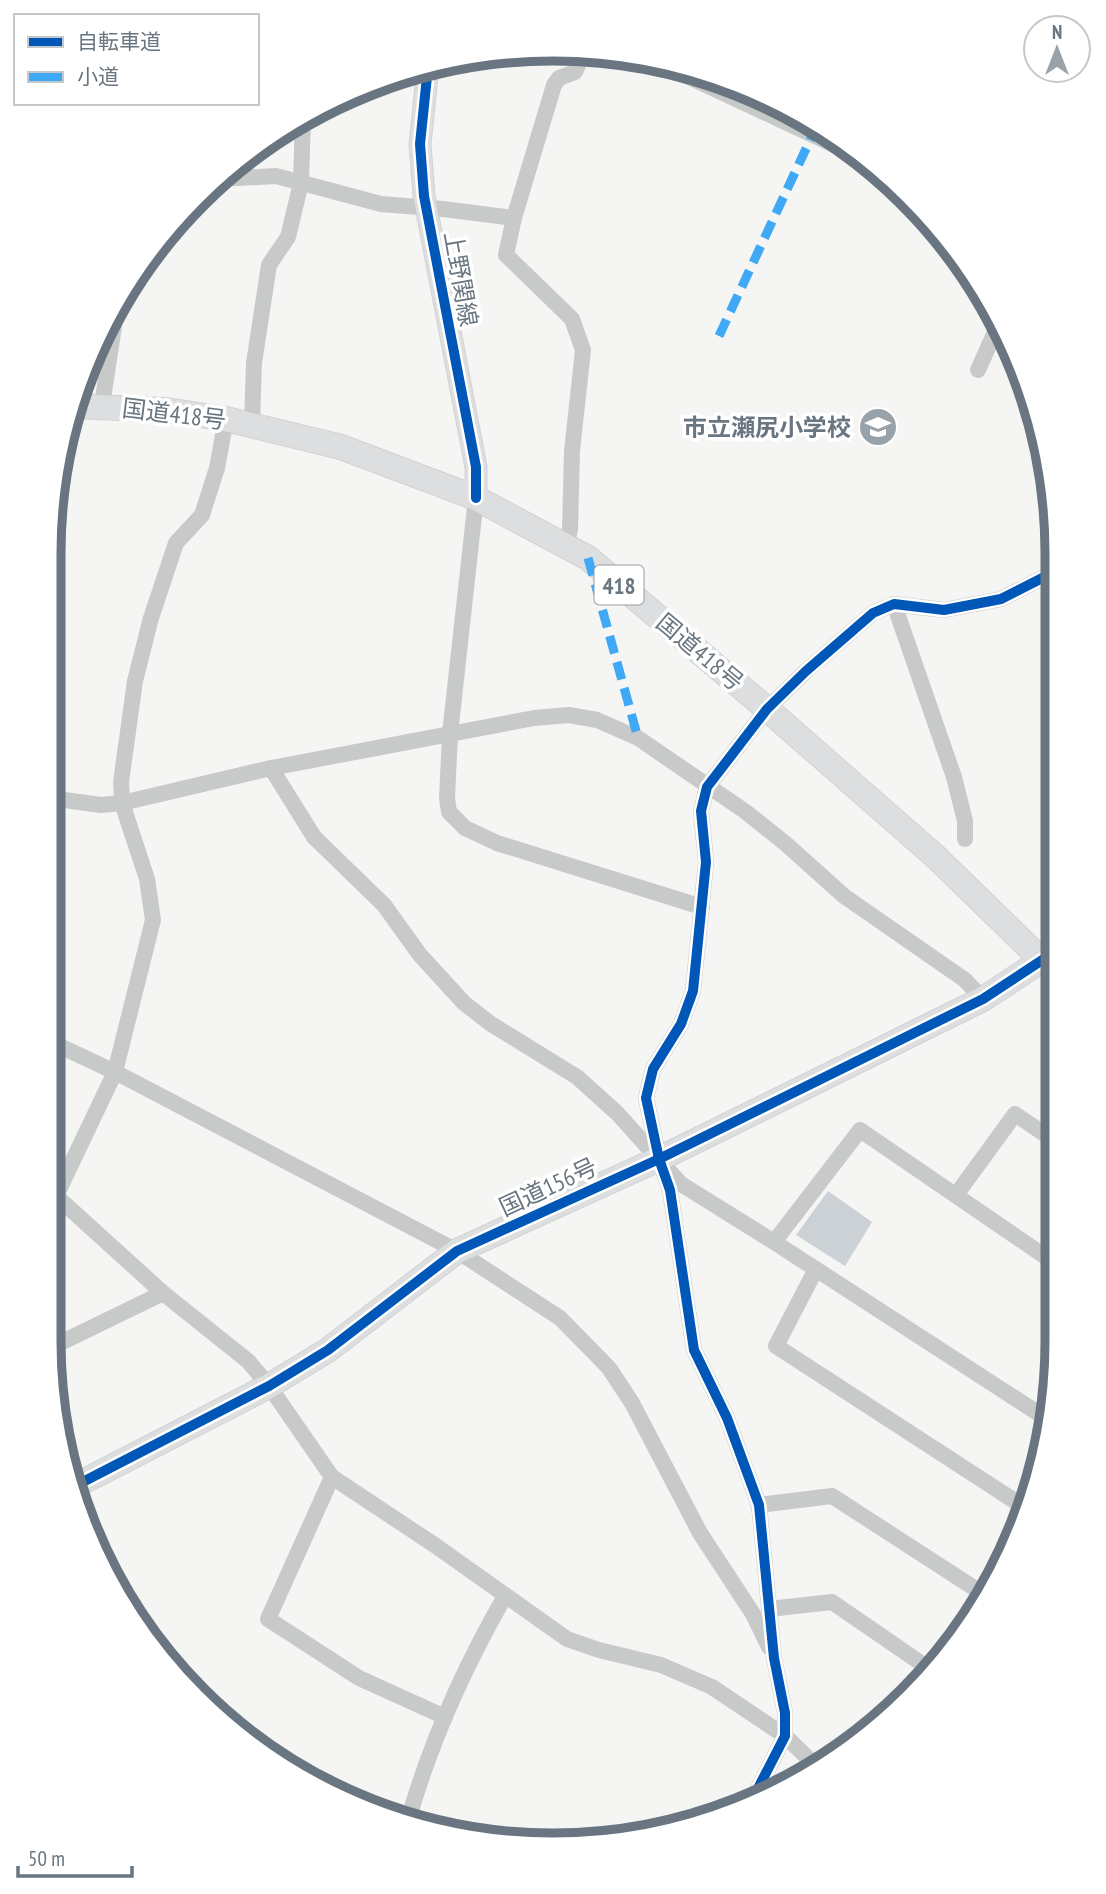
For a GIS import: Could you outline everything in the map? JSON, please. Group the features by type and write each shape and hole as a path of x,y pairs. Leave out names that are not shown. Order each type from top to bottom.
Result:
{"highway":[{"name":"国道418号","path":"84,406 166,410 226,419 341,447 476,498 587,558 767,709 1045,957"},
{"name":"国道156号","path":"82,1482 269,1386 328,1350 457,1251 659,1159 983,999 1045,965"}],"main road":[{"name":"上野関線","path":"427,78 420,144 426,209 476,467 476,498"}],"street":[{"path":"566,546 570,530 572,451 583,350 572,319 506,255 514,218 554,85 559,78 575,72 580,62"},
{"path":"709,86 809,133"},
{"path":"252,424 254,363 269,265 288,237 301,183 303,130"},
{"path":"235,178 276,176 381,204 514,218"},
{"path":"102,405 113,334"},
{"path":"978,370 994,335"},
{"path":"61,1179 116,1072 153,920 147,879 122,803 121,782 135,681 151,618 176,543 202,515 217,468 226,419"},
{"path":"476,498 450,734 447,798 449,813 464,828 497,843 702,907"},
{"path":"759,1787 785,1737 785,1713 774,1658 759,1505 727,1418 694,1350 670,1190 659,1159 646,1098 653,1069 681,1024 693,991 706,862 701,811 707,787 767,709 873,613 894,604 944,610 1001,599 1045,577"},
{"path":"894,604 954,777 965,821 965,839"},
{"path":"61,800 101,805 122,803 271,768 534,718 569,715 597,720 638,738 746,812 844,896 965,980 983,999"},
{"path":"271,768 314,836 384,905 420,955 464,1003 491,1024 577,1077 617,1113 681,1184 1039,1414"},
{"path":"61,1047 116,1072 457,1251 560,1318 610,1368 632,1403 701,1533 753,1614 774,1658"},
{"path":"956,1195 1015,1114 1045,1134"},
{"path":"774,1242 860,1130 1045,1256"},
{"path":"61,1202 163,1293 248,1361 269,1386 332,1477 436,1546 567,1639 661,1665 712,1687 785,1737 810,1760"},
{"path":"816,1269 776,1346 1017,1503"},
{"path":"61,1343 163,1293"},
{"path":"332,1477 268,1619 359,1678 446,1717"},
{"path":"759,1505 832,1496 977,1590"},
{"path":"411,1812 446,1717 481,1637 505,1596"},
{"path":"769,1609 832,1602 923,1665"}],"shaded area":[{"path":"828,1191 872,1222 845,1266 796,1235"}],"marked path":[{"path":"719,336 812,135"},
{"path":"588,558 638,738"}],"cycle path":[{"path":"427,78 420,144 424,196 476,467 476,498"},
{"path":"759,1787 785,1736 785,1713 774,1658 759,1505 727,1418 694,1350 670,1190 659,1159 646,1098 653,1069 681,1024 693,991 706,862 701,811 707,787 767,709 873,613 894,604 944,610 1001,599 1045,577"},
{"path":"82,1482 269,1386 328,1350 457,1251 659,1159 983,999 1045,958"}],"place":[{"name":"市立瀬尻小学校","path":"878,427"}]}
